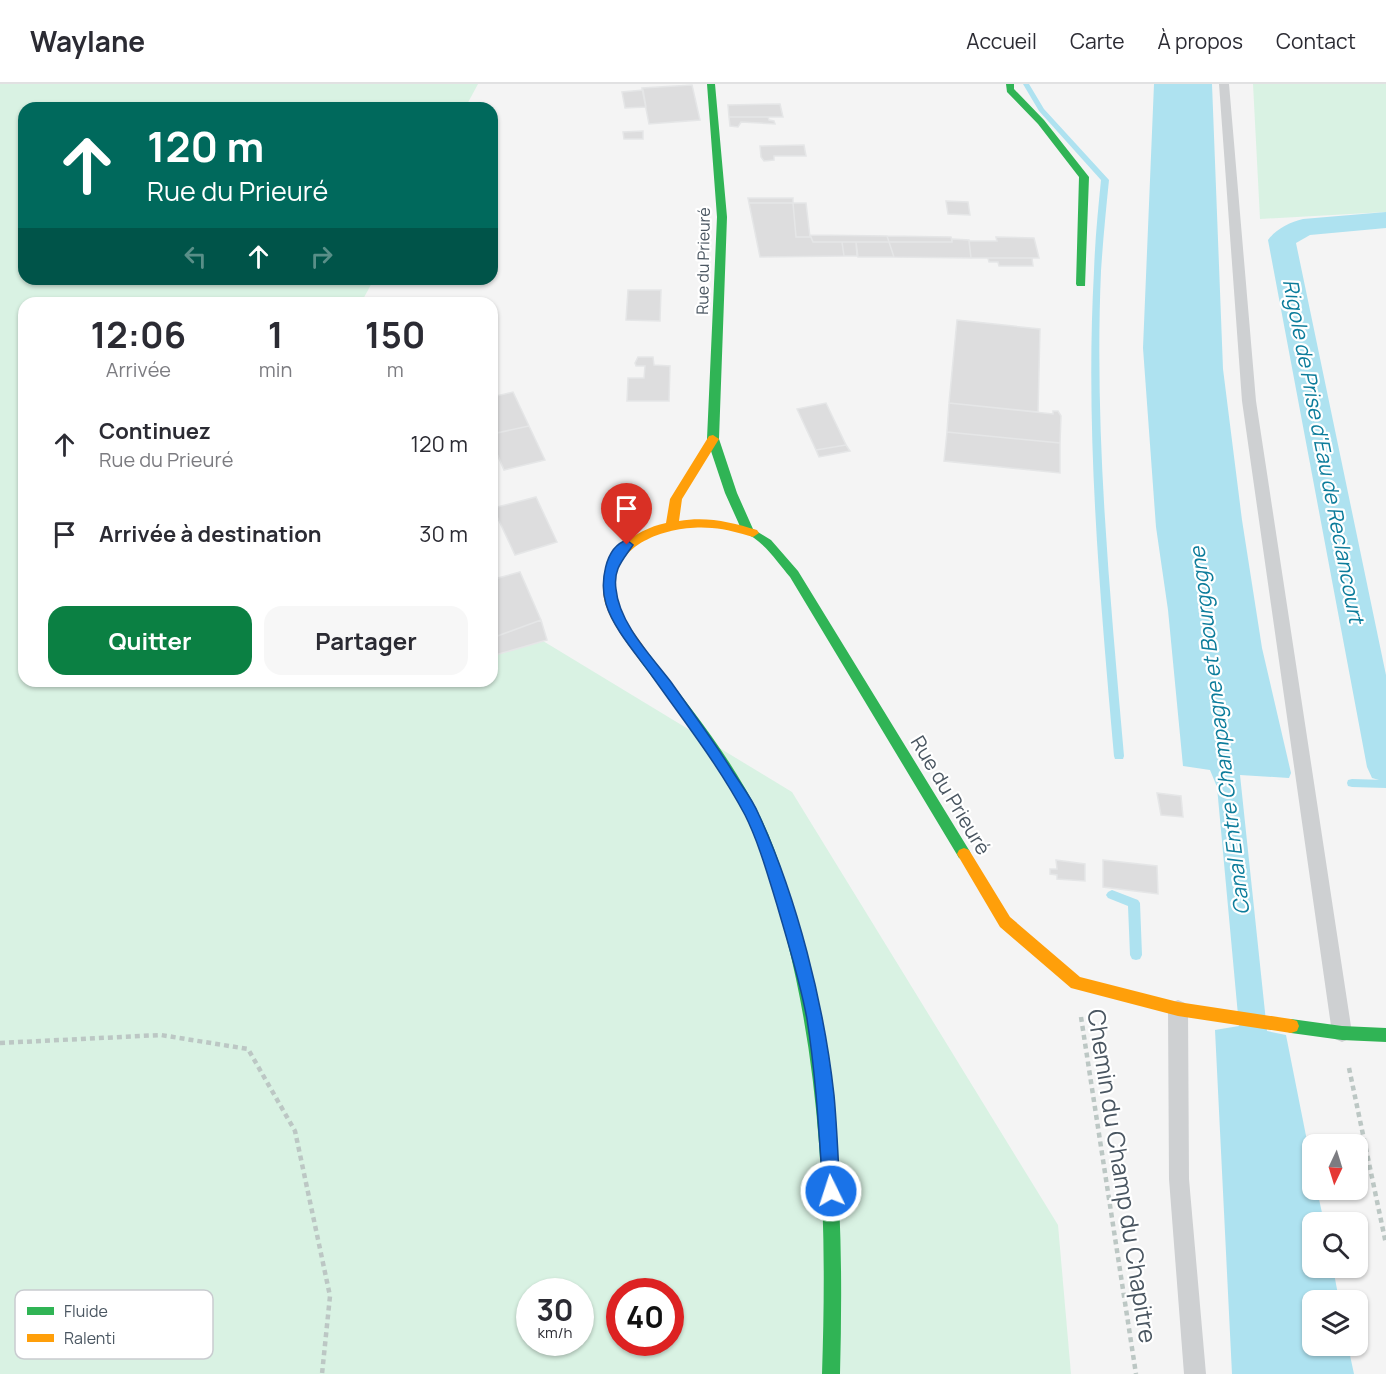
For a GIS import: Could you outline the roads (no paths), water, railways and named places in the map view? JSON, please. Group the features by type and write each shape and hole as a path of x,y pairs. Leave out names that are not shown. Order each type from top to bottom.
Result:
{"street":[{"name":"Rue du Prieuré","path":"711,84 722,217 713,439 731,493 747,530"},
{"path":"1010,84 1010,90 1041,122 1084,177 1081,284"},
{"name":"Rue du Prieuré","path":"672,525 676,499 713,439"},
{"name":"Rue du Prieuré","path":"831,1374 834,1300 825,1095 814,1017 798,950 776,876 752,815 709,746 630,636 612,605 609,588 616,556 627,545 647,532 694,522 747,530 769,544 794,573 1005,922 1076,983 1186,1010 1302,1025 1342,1033 1380,1035"}],"lane":[{"path":"1224,84 1249,401 1342,1033"},
{"path":"1186,1010 1179,1179 1196,1374"}],"water":[{"name":"Canal Entre Champagne et Bourgogne","path":"1154,84 1212,84 1223,369 1242,520 1262,648 1291,773 1289,778 1240,775 1267,1031 1286,1035 1306,1134 1302,1134 1302,1200 1319,1200 1322,1212 1302,1212 1302,1278 1335,1278 1337,1290 1302,1290 1302,1356 1350,1356 1354,1374 1232,1374 1215,1030 1239,1026 1217,787 1210,770 1183,766 1168,610 1156,527 1143,348"}],"waterway":[{"path":"1026,84 1041,110 1105,180 1098,271 1096,402 1105,579 1119,756"},
{"name":"Rigole de Prise d'Eau de Reclancourt","path":"1386,220 1303,227 1282,240 1386,767"},
{"path":"1352,783 1386,784"},
{"path":"1112,895 1134,903 1136,955"}]}
